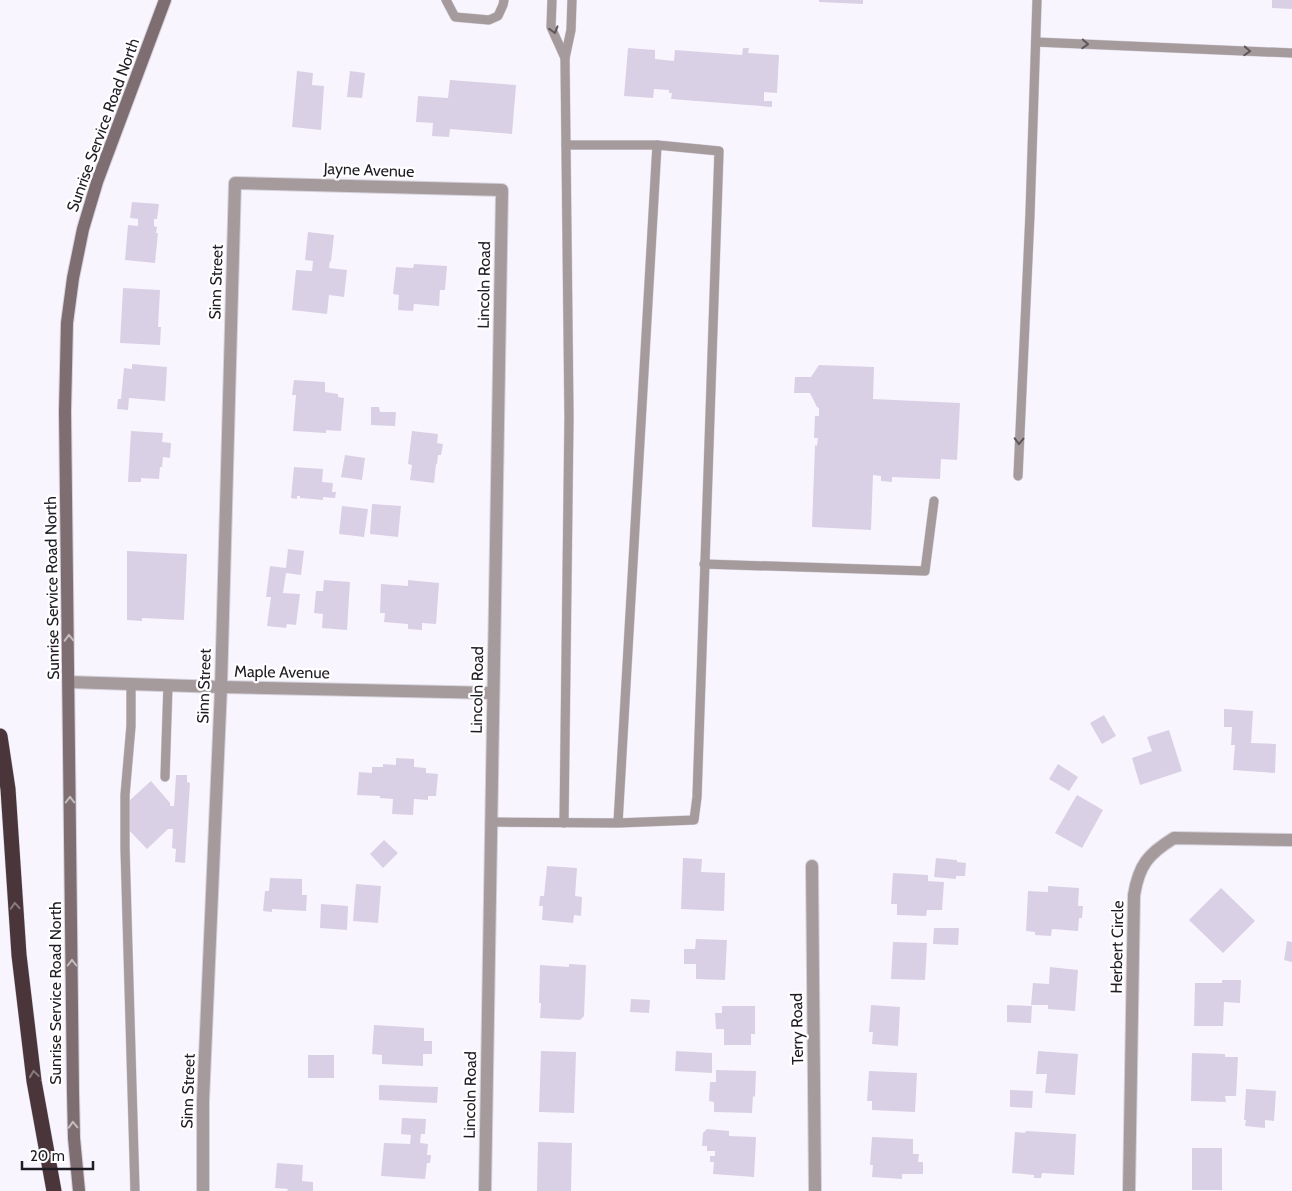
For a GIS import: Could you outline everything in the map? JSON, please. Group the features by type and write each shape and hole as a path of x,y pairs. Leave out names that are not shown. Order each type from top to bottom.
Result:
{"highway":[{"path":"0,736 8,788 18,955 34,1082 54,1191"}],"main road":[{"name":"Sunrise Service Road North","path":"79,1191 72,1093 65,366 67,323 73,278 83,229 96,182 166,0"}],"street":[{"name":"Jayne Avenue","path":"236,183 502,190"},
{"name":"Sinn Street","path":"203,1191 203,1101 220,687 236,183"},
{"name":"Lincoln Road","path":"485,1191 502,190"},
{"name":"Maple Avenue","path":"69,682 493,693"},
{"name":"Herbert Circle","path":"1129,1191 1134,895 1140,870 1143,864 1160,846 1174,838 1292,840"},
{"name":"Terry Road","path":"812,866 815,1191"}],"lane":[{"path":"446,0 455,17 489,20 498,16 504,0"},
{"path":"552,0 551,27 565,58"},
{"path":"564,823 569,418 565,58 571,30 572,0"},
{"path":"1018,476 1037,0"},
{"path":"1036,42 1292,53"},
{"path":"491,822 618,823 694,820 697,797 718,151 657,144 566,145"},
{"path":"618,823 657,144"},
{"path":"704,564 925,570 934,501"},
{"path":"131,683 131,726 125,794 125,840 135,1191"},
{"path":"165,777 168,684"}],"building":[{"path":"819,0 863,0 863,4 819,2"},
{"path":"1272,0 1292,0 1292,9 1272,8"},
{"path":"628,48 655,50 655,59 674,61 675,50 742,55 743,48 749,48 748,53 779,55 777,93 764,92 764,101 772,101 772,107 671,99 672,93 669,93 669,90 654,89 653,98 624,96"},
{"path":"297,71 313,73 312,85 324,86 321,130 292,127"},
{"path":"350,71 365,73 362,98 347,97"},
{"path":"450,80 516,85 512,134 450,129 449,137 432,136 433,123 416,122 418,96 448,98"},
{"path":"132,202 159,204 157,219 154,219 154,226 157,227 156,233 158,233 155,263 125,260 128,225 138,226 138,219 130,218"},
{"path":"308,232 334,235 329,268 347,270 344,297 329,295 327,314 292,310 296,270 312,271 313,261 305,260"},
{"path":"414,264 447,266 445,290 440,290 439,306 414,304 413,311 398,310 399,295 393,294 396,267 413,268"},
{"path":"123,288 160,290 158,327 161,327 160,345 120,343"},
{"path":"132,364 167,367 165,401 129,398 128,410 117,409 118,399 121,399 124,368 132,369"},
{"path":"819,365 874,367 873,399 960,403 957,460 941,459 940,479 892,477 892,482 881,481 881,476 873,475 871,530 812,527 815,445 817,446 818,438 814,438 815,416 819,416 819,408 810,393 794,393 795,377 811,377"},
{"path":"294,380 325,382 325,392 338,394 338,397 344,398 341,431 326,430 326,433 293,431 296,395 292,395"},
{"path":"371,407 379,407 380,412 396,412 395,426 371,425"},
{"path":"131,431 163,433 162,442 171,443 170,458 163,457 159,479 141,478 141,482 128,482"},
{"path":"412,431 438,434 437,443 443,444 441,455 438,455 434,483 410,480 412,465 408,464"},
{"path":"345,455 365,458 362,480 341,477"},
{"path":"294,467 323,469 322,482 333,483 332,492 336,492 335,498 323,497 323,500 300,498 300,496 297,496 297,499 291,498"},
{"path":"372,504 401,506 398,537 370,534"},
{"path":"342,506 368,509 364,537 339,534"},
{"path":"288,549 304,551 301,575 286,573 283,593 300,594 296,625 287,624 286,628 267,626 271,597 266,597 270,566 286,568"},
{"path":"127,551 187,554 184,620 142,618 142,621 127,620"},
{"path":"324,580 350,582 347,630 322,628 323,614 314,613 316,591 323,591"},
{"path":"408,580 439,583 436,624 422,623 422,630 408,629 408,624 384,622 385,613 380,613 381,584 408,586"},
{"path":"1224,709 1253,711 1251,743 1276,744 1275,773 1233,770 1235,745 1231,745 1232,727 1224,727"},
{"path":"1104,715 1116,736 1102,744 1090,723"},
{"path":"1169,730 1182,771 1140,785 1132,758 1152,751 1147,737"},
{"path":"396,758 414,759 414,767 426,768 426,773 438,774 436,796 428,796 428,800 414,799 413,815 392,814 393,799 380,798 380,796 357,795 359,772 372,773 372,767 383,767 383,764 396,765"},
{"path":"1058,764 1078,777 1069,791 1049,779"},
{"path":"176,775 187,775 187,782 190,783 185,863 175,862 176,849 172,848 173,829 168,829 147,849 127,828 129,801 151,781 170,803 170,806 174,806"},
{"path":"1077,795 1103,810 1082,848 1055,833"},
{"path":"384,840 398,853 383,868 370,854"},
{"path":"683,858 702,859 701,872 725,873 724,911 681,909"},
{"path":"936,858 966,863 965,876 956,876 956,879 934,877"},
{"path":"547,866 577,868 575,896 582,897 581,916 574,915 573,923 542,920 543,906 539,906 540,896 544,896"},
{"path":"893,873 928,875 928,881 944,882 942,910 927,910 926,916 897,915 897,904 891,904"},
{"path":"270,878 302,879 302,895 307,895 306,911 272,909 272,912 263,911 265,891 269,891"},
{"path":"356,884 381,886 378,923 353,921"},
{"path":"1048,886 1079,888 1078,906 1083,906 1082,918 1079,918 1078,931 1052,929 1051,936 1035,935 1035,932 1026,931 1028,891 1048,892"},
{"path":"1221,888 1255,921 1223,953 1189,920"},
{"path":"321,904 348,906 347,930 320,928"},
{"path":"934,928 959,928 958,945 933,944"},
{"path":"696,939 727,940 725,980 696,979 696,964 684,964 684,949 695,949"},
{"path":"1287,941 1292,942 1292,962 1284,960"},
{"path":"893,942 927,943 925,980 891,979"},
{"path":"569,964 586,965 584,1016 580,1020 540,1018 540,965 569,967"},
{"path":"1050,967 1078,970 1075,1011 1048,1009 1048,1005 1031,1005 1033,983 1049,984"},
{"path":"1222,980 1241,980 1240,1003 1224,1002 1223,1026 1194,1026 1195,983 1222,983"},
{"path":"631,999 650,1000 649,1013 630,1012"},
{"path":"871,1005 900,1007 898,1046 872,1044 873,1032 869,1032"},
{"path":"1007,1005 1032,1006 1031,1023 1007,1022"},
{"path":"722,1006 755,1006 755,1034 751,1034 751,1045 724,1045 724,1029 716,1029 715,1013 722,1013"},
{"path":"374,1025 424,1028 424,1041 432,1041 432,1054 423,1054 423,1066 382,1064 382,1055 372,1054"},
{"path":"541,1051 576,1052 574,1113 539,1112"},
{"path":"676,1051 712,1053 712,1073 675,1071"},
{"path":"1038,1051 1078,1054 1075,1095 1045,1093 1047,1074 1036,1074"},
{"path":"1192,1053 1225,1054 1225,1057 1238,1057 1236,1096 1225,1096 1226,1102 1191,1101"},
{"path":"308,1055 334,1055 334,1078 308,1078"},
{"path":"716,1070 756,1071 752,1113 714,1112 714,1102 709,1101 710,1082 716,1082"},
{"path":"869,1071 917,1073 915,1112 872,1110 872,1101 867,1101"},
{"path":"379,1085 438,1087 437,1103 379,1100"},
{"path":"1246,1089 1276,1091 1274,1121 1265,1120 1265,1128 1245,1126"},
{"path":"1010,1090 1033,1091 1032,1108 1010,1107"},
{"path":"402,1118 426,1119 425,1134 421,1134 420,1143 428,1144 427,1155 431,1155 430,1163 427,1163 425,1179 381,1176 384,1143 410,1144 411,1135 401,1134"},
{"path":"707,1129 729,1131 729,1136 756,1137 754,1177 713,1174 714,1162 710,1162 710,1156 715,1156 715,1151 707,1151 707,1146 702,1146 703,1133"},
{"path":"1026,1131 1076,1134 1074,1175 1042,1173 1041,1178 1034,1178 1034,1175 1012,1173 1015,1132 1025,1133"},
{"path":"872,1137 913,1139 913,1154 919,1154 918,1162 923,1162 923,1174 902,1174 902,1179 872,1177 873,1165 870,1165"},
{"path":"538,1142 572,1143 571,1191 537,1191"},
{"path":"1192,1148 1222,1148 1222,1190 1192,1190"},
{"path":"277,1163 303,1165 302,1181 313,1182 313,1191 287,1191 288,1189 275,1188"}]}
